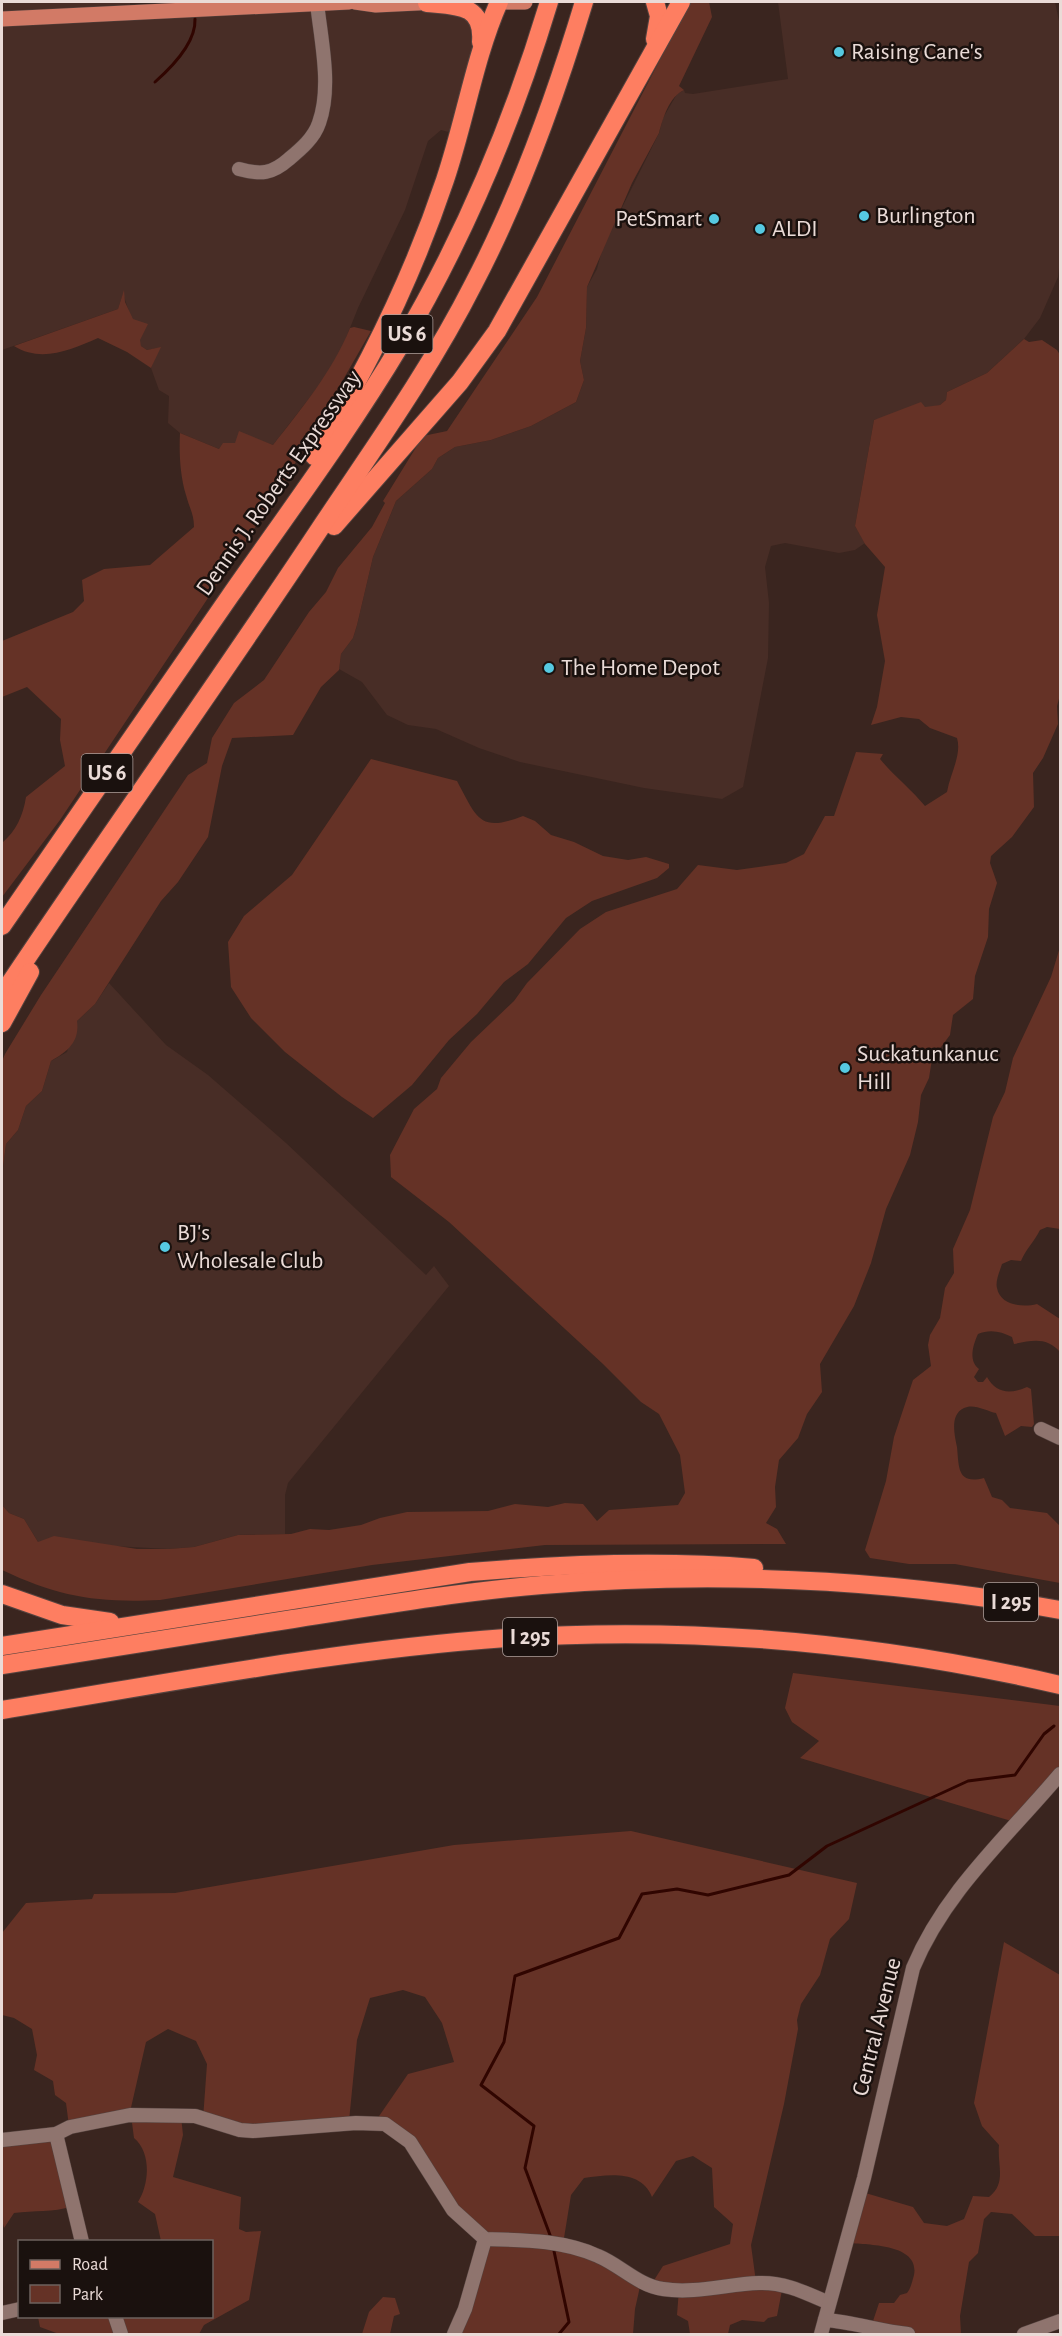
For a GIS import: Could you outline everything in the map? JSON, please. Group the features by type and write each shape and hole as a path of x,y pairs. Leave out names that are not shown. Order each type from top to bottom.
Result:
{"highway":[{"path":"212,621 327,434 392,314 416,261 446,177 477,61 500,2"},
{"path":"644,65 658,27 655,2"},
{"path":"276,597 485,349 520,293 644,65 681,2"},
{"path":"428,3 461,7 475,14 481,33 477,61"},
{"name":"US 6","path":"2,995 276,597 415,387 473,285 532,156 582,8"},
{"name":"Dennis J. Roberts Expressway","path":"2,926 369,395 429,295 494,159 547,9"},
{"path":"2,1023 85,873"},
{"path":"2,1646 183,1615 470,1572 577,1565 720,1565 859,1577 928,1590"},
{"name":"I 295","path":"2,1665 405,1601 543,1585 672,1579 754,1579 928,1590 1060,1610"},
{"path":"2,1594 39,1609 88,1620 129,1621 183,1615"},
{"name":"I 295","path":"2,1710 403,1648 506,1638 575,1635 679,1635 782,1641 908,1657 1060,1685"}],"main road":[{"path":"2,19 349,2"},
{"path":"355,2 376,5 455,2"},
{"path":"504,2 525,2"}],"street":[{"path":"239,170 268,174 308,142 319,125 325,97 317,3"},
{"path":"1041,1429 1060,1438"},
{"name":"Central Avenue","path":"821,2334 864,2178 906,1997 920,1952 937,1918 963,1884 1060,1774"},
{"path":"2,2140 56,2134 70,2127 130,2115 195,2116 232,2128 253,2130 356,2123 385,2124 410,2142 453,2210 485,2239 537,2241 569,2246 599,2256 646,2284 665,2290 772,2284 802,2291 829,2303"},
{"path":"56,2134 82,2240"},
{"path":"75,2240 78,2221"},
{"path":"454,2334 465,2309 485,2239"},
{"path":"2,2313 18,2309"},
{"path":"116,2318 121,2334"},
{"path":"825,2320 856,2323 875,2330 908,2334"},
{"path":"1024,2334 1060,2321"}],"shaded area":[{"path":"2,2 130,2 130,12 205,8 205,2 449,4 481,23 460,135 441,130 428,141 405,210 358,308 340,353 324,379 273,445 262,441 235,443 219,449 180,433 168,423 169,396 159,390 151,368 159,348 147,350 141,346 123,294 118,309 2,350"},
{"path":"778,2 1055,2 1060,26 1060,260 1058,277 1040,318 1024,339 987,373 947,392 946,400 940,405 874,420 855,526 865,543 855,550 839,553 785,543 771,546 765,567 769,603 768,658 743,787 722,799 644,788 520,762 479,748 436,729 408,725 387,715 362,682 339,669 341,654 353,638 357,625 373,557 396,501 432,469 438,458 455,447 491,440 531,426 576,402 584,380 580,361 586,328 587,287 597,269 603,246 659,133 663,118 677,94 684,90 685,93 693,94 788,79"},
{"path":"109,983 166,1045 208,1075 286,1143 426,1275 434,1266 449,1286 288,1483 285,1495 285,1534 238,1535 194,1547 169,1549 38,1542 24,1519 9,1513 2,1505 2,1174 6,1144 18,1130 26,1106 42,1091 51,1061 67,1052 77,1021 95,1004"}],"green space":[{"path":"686,2 709,2 712,17 679,86 684,90 667,108 659,133 632,183 587,287 586,328 580,361 584,380 576,402 531,426 491,440 455,447 438,458 432,469 396,501 373,557 357,625 353,638 341,654 339,670 321,687 293,735 232,738 222,766 208,837 178,882 161,901 95,1004 77,1021 74,1041 62,1054 51,1061 42,1091 26,1106 18,1130 6,1144 2,1174 2,1061 5,1054 41,995 188,775 207,763 212,738 234,703 264,680 309,612 326,592 338,568 372,527 385,503 383,501 423,436 447,431 537,297 666,48 679,10"},
{"path":"124,290 125,302 133,319 148,324 140,340 141,346 147,350 161,347 151,368 127,352 98,338 56,353 35,354 14,346 118,309"},
{"path":"350,328 371,331 278,493 60,820 2,897 2,843 18,823 26,797 65,766 60,740 61,719 27,687 2,697 2,641 73,612 84,601 82,580 104,569 150,565 194,527 181,472 180,433 219,449 223,443 235,443 239,431 273,445 316,389"},
{"path":"1024,339 1029,342 1042,340 1057,350 1060,355 1060,695 1057,706 1058,724 1043,758 1033,773 1034,807 1012,837 991,856 990,863 997,883 989,909 988,937 975,976 973,999 953,1015 950,1035 932,1059 929,1078 921,1095 918,1122 910,1155 886,1209 871,1263 854,1306 820,1364 822,1392 807,1414 798,1438 779,1460 775,1487 776,1507 766,1523 777,1529 786,1544 545,1545 372,1565 160,1600 137,1601 97,1599 60,1592 2,1570 2,1505 9,1513 24,1519 38,1542 54,1536 137,1549 169,1549 194,1547 238,1535 291,1534 310,1529 329,1530 361,1525 407,1512 488,1511 515,1504 548,1507 565,1503 583,1504 597,1521 609,1510 678,1505 685,1493 680,1455 659,1414 641,1402 449,1222 391,1177 390,1155 414,1109 437,1089 441,1078 471,1042 514,1001 527,983 580,929 606,912 677,889 698,865 737,870 786,863 804,854 825,816 834,816 856,752 883,754 880,759 925,806 947,792 957,758 957,738 930,728 919,719 901,717 871,725 877,707 885,661 877,615 885,567 865,544 855,526 874,420 921,402 925,407 940,405 946,400 947,392 987,373"},
{"path":"371,759 457,781 475,813 488,822 497,823 523,816 535,821 551,835 574,842 603,856 628,860 646,857 669,864 669,868 657,878 592,901 566,918 528,964 504,982 477,1014 449,1040 412,1085 373,1118 342,1097 285,1052 251,1018 231,987 228,942 244,916 292,875"},
{"path":"1060,947 1060,1229 1047,1227 1040,1230 1021,1261 1011,1260 1002,1264 997,1285 999,1294 1007,1302 1025,1306 1037,1304 1060,1319 1060,1352 1045,1342 1014,1344 1012,1337 999,1332 978,1334 973,1348 973,1357 979,1369 974,1377 978,1382 983,1382 987,1377 995,1387 1004,1391 1015,1391 1027,1387 1031,1389 1034,1424 1032,1427 1021,1426 1005,1436 996,1413 972,1406 959,1411 954,1426 959,1467 964,1477 984,1478 992,1497 1002,1500 1010,1508 1047,1513 1060,1526 1060,1583 955,1564 909,1564 870,1558 865,1550 886,1481 894,1437 913,1380 931,1366 928,1345 930,1335 940,1318 945,1288 954,1273 953,1249 970,1210 993,1117 1005,1092 1013,1058 1051,977"},
{"path":"793,1673 1060,1706 1060,1776 1018,1823 800,1758 819,1741 792,1722 785,1708"},
{"path":"631,1831 857,1883 849,1919 830,1939 820,1975 801,2004 784,2104 751,2245 756,2282 783,2285 777,2316 768,2318 764,2322 742,2320 730,2325 728,2334 690,2334 688,2321 677,2315 679,2289 651,2285 663,2266 730,2244 733,2224 714,2207 712,2168 693,2156 676,2161 652,2197 640,2182 632,2178 613,2175 584,2178 571,2195 563,2244 641,2282 635,2309 633,2334 453,2334 483,2243 454,2211 408,2141 375,2122 408,2074 454,2062 442,2023 425,1997 403,1990 370,1998 357,2040 349,2121 268,2126 203,2119 207,2064 196,2041 168,2029 146,2042 130,2112 69,2126 66,2103 55,2095 53,2081 34,2070 37,2055 32,2029 14,2018 2,2015 2,1933 26,1903 92,1899 94,1894 175,1893 454,1845"},
{"path":"1004,1942 1060,1975 1060,2236 1035,2236 1012,2214 991,2212 984,2219 978,2253 969,2262 960,2316 961,2334 905,2333 871,2327 879,2303 894,2303 900,2295 907,2293 914,2275 914,2265 909,2257 891,2248 850,2243 862,2192 913,2207 924,2223 947,2226 964,2219 973,2196 989,2197 998,2186 1000,2180 999,2145 982,2126 974,2103"},
{"path":"131,2115 181,2116 183,2135 173,2177 241,2197 239,2229 246,2232 261,2231 249,2300 204,2325 199,2334 59,2334 40,2327 38,2318 213,2318 213,2240 161,2240 155,2214 138,2202 145,2187 147,2169 144,2152 134,2138"},
{"path":"54,2134 72,2206 14,2213 4,2228 2,2220 2,2140"},
{"path":"383,2297 395,2298 400,2314 394,2316 390,2334 362,2334 369,2312"}],"waterway":[{"path":"155,82 182,54 192,36 195,19"},
{"path":"550,2235 525,2168 534,2126 481,2085 504,2042 515,1976 619,1938 642,1894 677,1889 708,1895 789,1875 827,1846 968,1781 1015,1775 1044,1734 1054,1726"},
{"path":"554,2251 569,2322 559,2334"}],"place":[{"name":"Raising Cane's","path":"839,52"},
{"name":"Burlington","path":"864,216"},
{"name":"PetSmart","path":"714,219"},
{"name":"ALDI","path":"760,229"},
{"name":"The Home Depot","path":"549,668"},
{"name":"Suckatunkanuc Hill","path":"845,1068"},
{"name":"BJ's Wholesale Club","path":"165,1247"}]}
